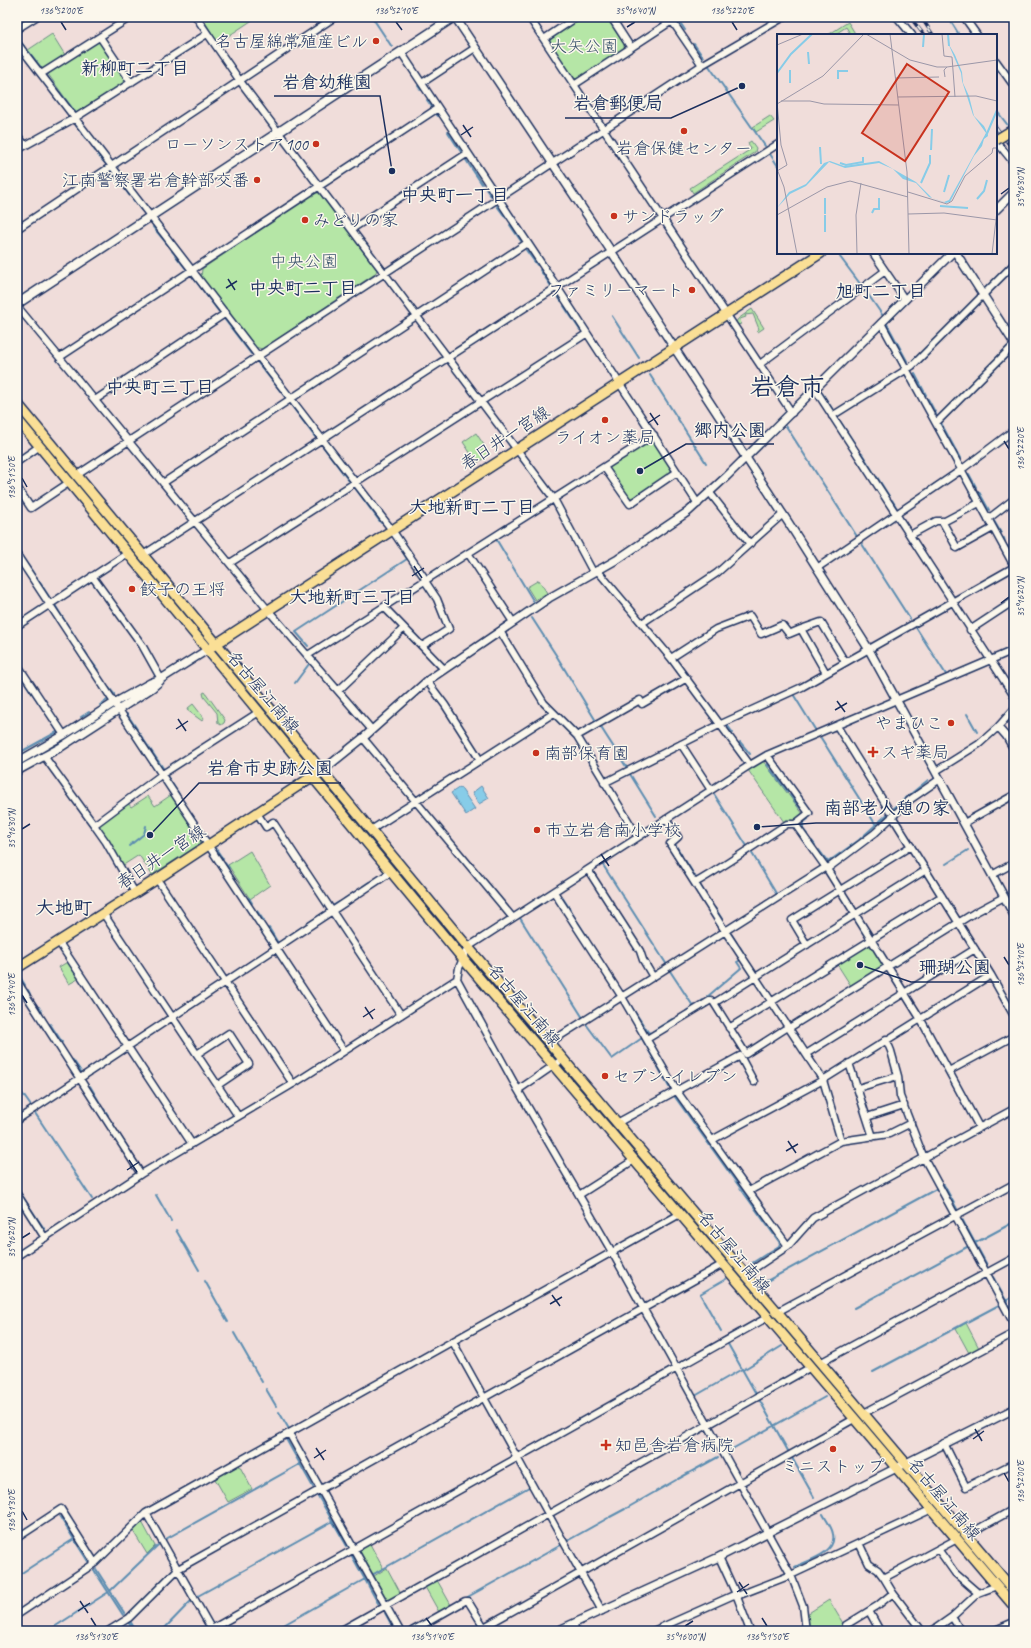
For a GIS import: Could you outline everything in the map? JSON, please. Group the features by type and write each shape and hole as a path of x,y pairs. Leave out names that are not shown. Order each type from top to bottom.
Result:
{"main road":[{"path":"17,305 454,17"},
{"path":"997,139 1014,129"},
{"name":"春日井一宮線","path":"207,650 819,254"},
{"name":"名古屋江南線","path":"17,403 468,947 1014,1591"},
{"name":"名古屋江南線","path":"17,419 463,958 1014,1606"},
{"name":"春日井一宮線","path":"17,968 322,771"}],"street":[{"path":"17,29 36,17"},
{"path":"42,74 131,17"},
{"path":"196,17 240,81 482,401 554,499 595,571 671,658 750,764"},
{"path":"17,230 335,17"},
{"path":"454,17 611,251 783,514 868,648 1014,915"},
{"path":"529,17 792,412"},
{"path":"544,39 577,17"},
{"path":"611,17 631,48"},
{"path":"77,476 702,65 784,17"},
{"path":"898,17 911,34"},
{"path":"964,17 976,34"},
{"path":"574,85 675,19 702,65"},
{"path":"17,150 75,118 207,34"},
{"path":"100,37 131,83"},
{"path":"17,43 392,530 436,599 449,629 422,646"},
{"path":"422,83 475,48"},
{"path":"401,52 557,287 586,334 620,383 698,504"},
{"path":"997,62 1014,86"},
{"path":"60,357 438,108"},
{"path":"17,135 25,145"},
{"path":"997,141 1014,163"},
{"path":"143,554 777,145"},
{"path":"997,151 1002,148"},
{"path":"352,229 468,153"},
{"path":"997,209 1014,192"},
{"path":"163,483 527,243"},
{"path":"803,264 813,254"},
{"path":"874,254 905,300"},
{"path":"322,771 363,738 427,681 548,598 618,559 698,504 951,254"},
{"path":"936,423 1014,344 957,254"},
{"path":"832,416 907,370 1014,264"},
{"path":"760,364 885,271"},
{"path":"17,305 268,610 372,730"},
{"path":"95,400 226,314"},
{"path":"604,782 721,724 802,687 1014,566 882,323"},
{"path":"230,564 586,334"},
{"path":"815,390 1014,696"},
{"path":"817,568 961,470 1014,430"},
{"path":"308,655 654,435"},
{"path":"17,462 40,446"},
{"path":"604,467 630,504 677,472"},
{"path":"17,487 31,508 70,482"},
{"path":"710,493 750,544"},
{"path":"988,518 1014,498"},
{"path":"914,533 936,521 945,521 979,503"},
{"path":"642,623 717,573 783,514"},
{"path":"942,521 957,548 993,528"},
{"path":"17,626 128,553"},
{"path":"468,553 513,622"},
{"path":"17,555 344,1051"},
{"path":"92,576 142,645 161,679"},
{"path":"970,630 1014,601"},
{"path":"384,607 444,669"},
{"path":"671,658 716,629 750,616 761,634 782,625 789,634 821,622 845,662"},
{"path":"338,691 404,628"},
{"path":"801,630 826,673"},
{"path":"500,631 544,703 577,736 638,837"},
{"path":"17,762 64,735 114,703 150,683 161,679 207,650"},
{"path":"17,1256 141,1174 293,1084 457,979 468,947 750,764 767,755 1014,650"},
{"path":"17,664 64,735"},
{"path":"577,736 640,700 642,704 687,678"},
{"path":"17,771 119,710 152,688 161,679"},
{"path":"427,681 480,760"},
{"path":"936,771 979,744 998,727 1014,709"},
{"path":"94,825 161,775 259,712"},
{"path":"371,830 554,713"},
{"path":"837,726 889,810"},
{"path":"998,727 1006,736 1014,750"},
{"path":"363,738 513,918"},
{"path":"682,744 711,790"},
{"path":"695,883 720,869 786,824 795,824 809,814 767,755"},
{"path":"44,756 106,842 135,893"},
{"path":"549,1043 827,868 875,833 911,799 940,779"},
{"path":"964,823 1014,795"},
{"path":"257,813 266,827 273,822 401,1015"},
{"path":"892,816 991,975 1014,1016"},
{"path":"666,819 678,837 670,844 823,1080 842,1141"},
{"path":"795,824 827,868 905,993 980,1127"},
{"path":"807,945 792,920 911,846"},
{"path":"992,875 1014,863"},
{"path":"588,870 640,951 643,960 653,977"},
{"path":"926,870 714,1003 746,1054 958,922 1004,897"},
{"path":"17,1120 391,872"},
{"path":"157,879 293,1084"},
{"path":"554,892 622,997 676,1090 788,1246"},
{"path":"729,1028 942,896"},
{"path":"103,913 238,1116"},
{"path":"58,941 192,1144"},
{"path":"806,1054 975,949"},
{"path":"712,1140 823,1080 886,1039 991,975"},
{"path":"457,979 518,1090 612,1252 791,1575 803,1606 806,1631"},
{"path":"17,981 141,1174"},
{"path":"647,1039 711,1000"},
{"path":"197,1054 229,1033 249,1064 218,1085"},
{"path":"949,1071 1014,1036"},
{"path":"886,1039 898,1076 900,1096 924,1158 1014,1324"},
{"path":"617,1123 740,1056 754,1082"},
{"path":"518,1090 563,1059"},
{"path":"849,1063 873,1137"},
{"path":"858,1088 898,1076"},
{"path":"867,1117 904,1105"},
{"path":"746,1274 788,1246 813,1218 1014,1109"},
{"path":"749,1191 842,1141 889,1134 911,1123"},
{"path":"579,1195 634,1160"},
{"path":"777,1312 1014,1184"},
{"path":"17,1194 45,1238"},
{"path":"17,1615 95,1563 146,1513 680,1214"},
{"path":"820,1362 1014,1258"},
{"path":"108,1631 129,1618 178,1569 723,1264"},
{"path":"146,1513 211,1630 768,1317"},
{"path":"864,1413 1014,1332"},
{"path":"453,1342 602,1611"},
{"path":"340,1631 811,1367"},
{"path":"557,1631 574,1628 602,1611 768,1533 896,1467 1014,1409"},
{"path":"412,1631 465,1601 468,1601 485,1629 581,1572 854,1418"},
{"path":"288,1433 400,1631"},
{"path":"944,1443 966,1487 1014,1463"},
{"path":"17,1538 61,1509 95,1563"},
{"path":"653,1631 737,1595 791,1575 932,1509"},
{"path":"967,1535 1014,1509"},
{"path":"884,1578 957,1539"},
{"path":"859,1543 869,1564 878,1570 893,1593 922,1631"},
{"path":"938,1549 955,1573 978,1593"},
{"path":"719,1557 737,1595 750,1631"},
{"path":"932,1631 952,1617 978,1593 997,1586"},
{"path":"845,1631 846,1625 869,1611 893,1593"},
{"path":"869,1611 880,1631"},
{"path":"952,1617 961,1631"},
{"path":"993,1631 1014,1622"}],"green space":[{"path":"209,17 257,17 218,43 205,22"},
{"name":"大矢公園","path":"584,17 606,17 624,44 624,49 578,79 573,78 549,43 551,39"},
{"path":"848,22 855,34 850,34 846,27 836,34 830,34"},
{"path":"52,34 65,55 43,69 28,50"},
{"path":"100,40 126,81 76,113 48,74"},
{"path":"770,116 774,121 756,132 753,127"},
{"path":"751,141 756,148 755,152 693,193 690,188 751,149 748,143"},
{"name":"中央公園","path":"315,193 319,193 377,270 375,274 262,349 255,347 201,277 202,269"},
{"path":"752,309 764,328 758,332 757,330 759,329 753,314 745,315 746,317 740,319 741,324 738,325 736,322"},
{"path":"476,433 490,454 477,463 463,442"},
{"path":"650,442 654,442 671,468 671,472 634,499 630,498 609,467"},
{"path":"539,580 547,593 535,600 527,587"},
{"path":"205,692 225,720 221,725 218,723 217,713 204,697 203,693"},
{"path":"193,704 204,718 202,721 187,710"},
{"path":"763,761 803,814 794,821 784,822 748,770"},
{"path":"171,795 201,841 200,844 152,875 139,855 122,866 99,829 99,824 128,803 131,807 148,796 155,806"},
{"path":"250,851 270,885 250,899 228,865"},
{"path":"868,945 871,945 882,963 882,966 851,986 837,964"},
{"path":"69,961 80,978 69,984 59,967"},
{"path":"966,1323 979,1348 969,1353 956,1329"},
{"path":"239,1465 252,1489 228,1502 215,1479"},
{"path":"142,1522 155,1546 147,1554 133,1531"},
{"path":"370,1544 383,1568 373,1574 359,1549"},
{"path":"387,1568 401,1594 388,1601 374,1576"},
{"path":"437,1580 451,1605 439,1612 425,1587"},
{"path":"829,1600 844,1625 842,1631 808,1631 807,1614"}],"water":[{"path":"481,786 489,798 479,804 472,793"},
{"path":"460,787 475,809 466,815 451,793"}],"waterway":[{"path":"372,17 392,47"},
{"path":"948,17 958,34"},
{"path":"679,21 685,30"},
{"path":"17,37 24,46"},
{"path":"694,44 703,57"},
{"path":"29,52 41,68"},
{"path":"709,66 765,146"},
{"path":"47,76 76,113"},
{"path":"418,86 421,90"},
{"path":"427,100 432,107"},
{"path":"997,111 1010,128"},
{"path":"75,124 85,138"},
{"path":"448,132 461,152"},
{"path":"770,154 777,164"},
{"path":"98,155 105,163"},
{"path":"466,160 482,184"},
{"path":"113,174 120,184"},
{"path":"123,186 129,195"},
{"path":"485,188 491,196"},
{"path":"138,206 141,210"},
{"path":"497,206 506,218"},
{"path":"510,225 521,241"},
{"path":"153,227 168,245"},
{"path":"526,250 537,265"},
{"path":"172,251 186,269"},
{"path":"840,257 861,285"},
{"path":"540,270 551,286"},
{"path":"192,276 219,312"},
{"path":"865,290 883,316"},
{"path":"556,294 561,301"},
{"path":"564,306 580,330"},
{"path":"612,316 639,358"},
{"path":"225,320 251,354"},
{"path":"887,324 907,361"},
{"path":"258,363 285,397"},
{"path":"915,374 926,395"},
{"path":"650,375 706,463"},
{"path":"822,393 833,410"},
{"path":"928,399 936,414"},
{"path":"291,405 315,437"},
{"path":"838,418 855,444"},
{"path":"941,423 961,460"},
{"path":"786,426 858,538"},
{"path":"321,444 349,481"},
{"path":"862,454 874,473"},
{"path":"932,486 955,470"},
{"path":"969,474 976,487"},
{"path":"877,477 889,496"},
{"path":"355,488 381,523"},
{"path":"979,492 989,510"},
{"path":"892,500 898,510"},
{"path":"994,521 1001,533"},
{"path":"1004,538 1005,542"},
{"path":"496,539 534,602"},
{"path":"308,646 296,632 407,559 396,541"},
{"path":"862,544 910,619"},
{"path":"1008,546 1014,557"},
{"path":"19,552 34,574"},
{"path":"37,578 50,598"},
{"path":"55,605 68,626"},
{"path":"532,618 596,721"},
{"path":"915,626 947,676"},
{"path":"71,630 74,635"},
{"path":"78,641 81,645"},
{"path":"85,651 88,656"},
{"path":"92,662 98,670"},
{"path":"295,683 309,664"},
{"path":"17,671 57,730"},
{"path":"109,688 114,694"},
{"path":"793,694 816,731"},
{"path":"100,705 107,700"},
{"path":"81,717 89,712"},
{"path":"127,714 137,729"},
{"path":"967,714 977,732"},
{"path":"727,725 733,733"},
{"path":"600,726 627,768"},
{"path":"17,754 57,732"},
{"path":"139,733 163,768"},
{"path":"821,738 876,825"},
{"path":"740,742 750,754"},
{"path":"771,770 788,792"},
{"path":"630,774 656,816"},
{"path":"167,776 179,794"},
{"path":"819,850 828,862 859,840 902,801 928,780"},
{"path":"714,794 747,846"},
{"path":"790,795 800,808"},
{"path":"807,834 803,829 803,823 808,819"},
{"path":"129,846 144,834 146,826"},
{"path":"812,841 815,845"},
{"path":"675,844 682,856"},
{"path":"216,849 223,859"},
{"path":"750,850 777,895"},
{"path":"946,864 968,850"},
{"path":"685,860 696,878"},
{"path":"225,863 229,868"},
{"path":"603,865 667,965"},
{"path":"807,876 821,867"},
{"path":"800,880 804,878"},
{"path":"363,886 369,882"},
{"path":"700,885 707,897"},
{"path":"344,899 358,890"},
{"path":"774,897 779,893"},
{"path":"562,897 570,909"},
{"path":"249,898 252,903"},
{"path":"763,903 770,899"},
{"path":"334,905 339,902"},
{"path":"752,910 758,907"},
{"path":"715,908 722,919"},
{"path":"257,911 264,921"},
{"path":"269,928 278,943 326,911"},
{"path":"572,913 588,938"},
{"path":"729,925 742,917"},
{"path":"520,918 583,1018"},
{"path":"730,932 737,943"},
{"path":"591,943 603,962"},
{"path":"707,997 741,968 737,962 746,957 740,947"},
{"path":"605,965 608,970"},
{"path":"670,971 693,1006"},
{"path":"20,977 25,985"},
{"path":"28,990 30,994"},
{"path":"627,1000 650,1033 672,1019"},
{"path":"686,1011 694,1005"},
{"path":"39,1007 42,1012"},
{"path":"50,1024 62,1042"},
{"path":"586,1024 612,1059 642,1038 646,1046"},
{"path":"648,1049 656,1063"},
{"path":"73,1060 82,1073"},
{"path":"658,1067 669,1087"},
{"path":"17,1086 31,1106"},
{"path":"90,1086 100,1103"},
{"path":"675,1097 780,1243 779,1246 749,1265"},
{"path":"104,1109 108,1115"},
{"path":"35,1113 92,1199"},
{"path":"111,1121 137,1162"},
{"path":"944,1185 957,1209"},
{"path":"17,1188 45,1230"},
{"path":"765,1282 936,1189"},
{"path":"156,1195 171,1221"},
{"path":"962,1219 987,1265"},
{"path":"975,1243 1014,1222"},
{"path":"176,1230 199,1270"},
{"path":"854,1308 967,1247"},
{"path":"993,1277 1014,1315"},
{"path":"721,1331 700,1294 726,1279"},
{"path":"205,1281 228,1322"},
{"path":"1006,1301 1014,1296"},
{"path":"873,1372 999,1305"},
{"path":"234,1333 262,1382"},
{"path":"728,1344 814,1497"},
{"path":"743,1370 782,1346"},
{"path":"695,1396 742,1369"},
{"path":"266,1389 276,1406"},
{"path":"725,1453 825,1397"},
{"path":"279,1412 289,1429"},
{"path":"286,1439 313,1487"},
{"path":"678,1479 718,1457"},
{"path":"164,1540 300,1464"},
{"path":"627,1508 676,1480"},
{"path":"372,1575 529,1487"},
{"path":"318,1496 347,1546"},
{"path":"610,1517 625,1509"},
{"path":"795,1567 821,1555 831,1546 833,1534 823,1514"},
{"path":"60,1517 89,1563"},
{"path":"567,1541 608,1518"},
{"path":"196,1597 333,1521"},
{"path":"17,1576 74,1539"},
{"path":"110,1591 158,1545"},
{"path":"464,1599 561,1545"},
{"path":"352,1556 378,1603"},
{"path":"96,1569 125,1614"},
{"path":"94,1570 123,1615"},
{"path":"369,1570 378,1586"},
{"path":"273,1631 365,1579"},
{"path":"48,1631 107,1593"},
{"path":"162,1631 191,1601"},
{"path":"385,1613 395,1631"},
{"path":"130,1621 136,1631"},
{"path":"128,1622 134,1631"}],"railway":[{"path":"910,17 923,34"},
{"path":"921,17 932,34"},
{"path":"997,128 1014,151"}],"place":[{"name":"名古屋綿常殖産ビル","path":"376,41"},
{"name":"岩倉郵便局","path":"742,86"},
{"name":"岩倉保健センター","path":"684,131"},
{"name":"ローソンストア100","path":"316,144"},
{"name":"岩倉幼稚園","path":"392,171"},
{"name":"江南警察署岩倉幹部交番","path":"257,180"},
{"name":"サンドラッグ","path":"614,216"},
{"name":"みどりの家","path":"305,220"},
{"name":"ファミリーマート","path":"692,290"},
{"name":"ライオン薬局","path":"605,420"},
{"name":"郷内公園","path":"640,471"},
{"name":"餃子の王将","path":"132,589"},
{"name":"やまひこ","path":"951,723"},
{"name":"スギ薬局","path":"873,752"},
{"name":"南部保育園","path":"536,753"},
{"name":"南部老人憩の家","path":"757,827"},
{"name":"市立岩倉南小学校","path":"537,830"},
{"name":"岩倉市史跡公園","path":"150,835"},
{"name":"珊瑚公園","path":"860,965"},
{"name":"セブン-イレブン","path":"605,1076"},
{"name":"知邑舎岩倉病院","path":"606,1445"},
{"name":"ミニストップ","path":"833,1449"}],"district":[{"name":"新柳町二丁目","path":"135,68"},
{"name":"中央町一丁目","path":"455,195"},
{"name":"中央町二丁目","path":"303,288"},
{"name":"旭町二丁目","path":"881,291"},
{"name":"中央町三丁目","path":"160,387"},
{"name":"岩倉市","path":"787,387"},
{"name":"大地新町二丁目","path":"472,507"},
{"name":"大地新町三丁目","path":"352,597"},
{"name":"大地町","path":"64,908"}]}
